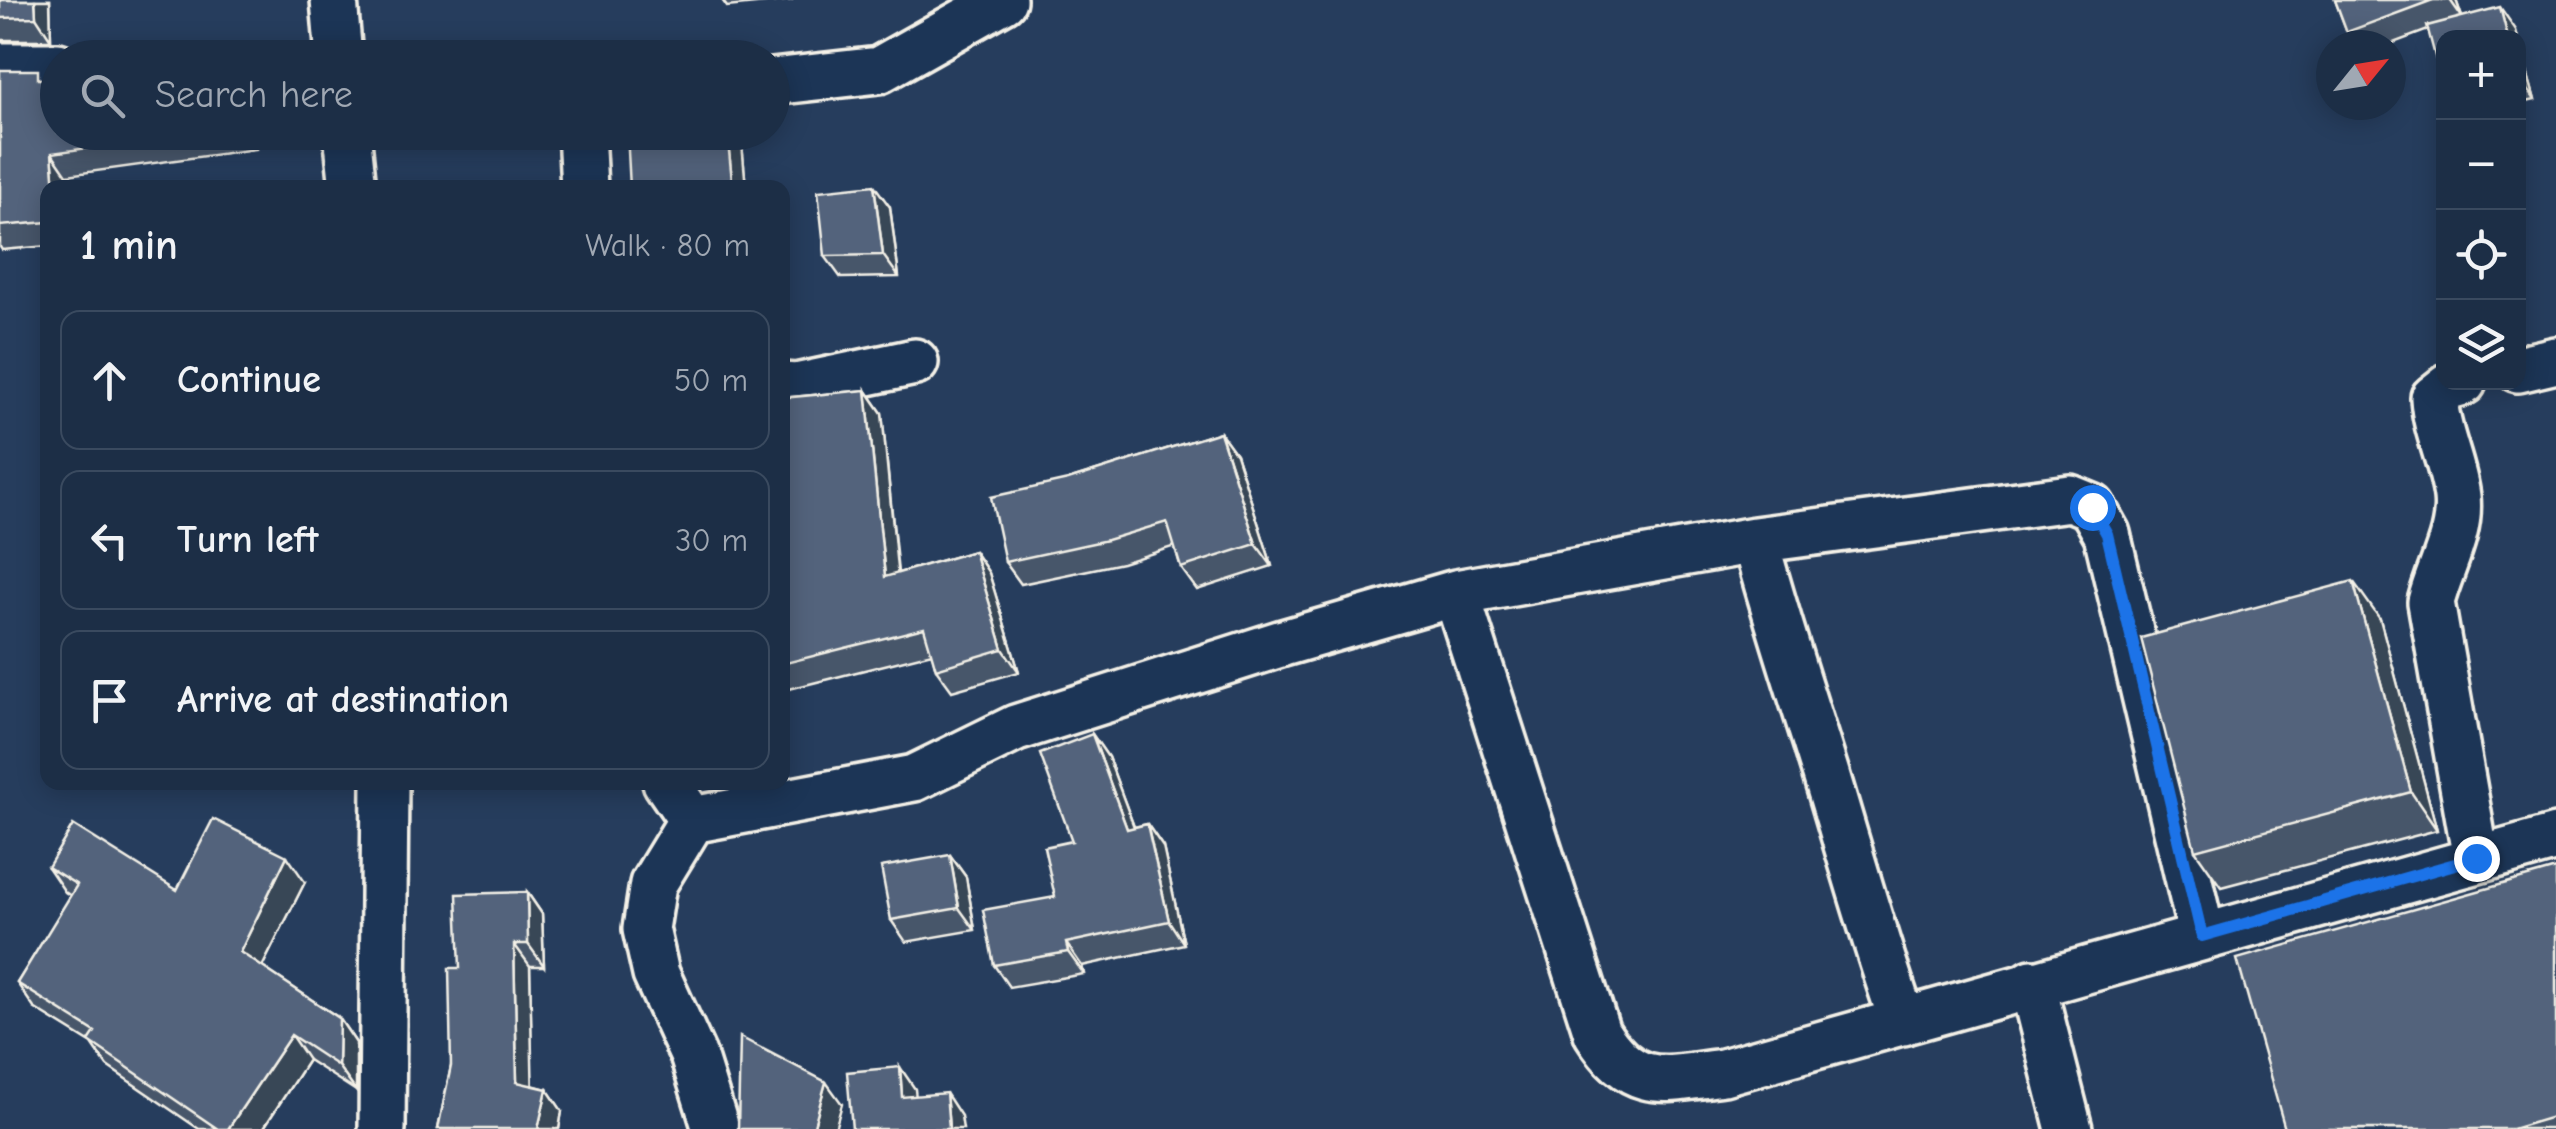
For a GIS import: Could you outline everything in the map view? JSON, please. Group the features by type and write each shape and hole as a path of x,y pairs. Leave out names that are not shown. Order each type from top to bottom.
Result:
{"street":[{"path":"334,0 337,40"},
{"path":"790,80 879,70 1003,0"},
{"path":"0,66 40,66"},
{"path":"349,150 352,180"},
{"path":"581,150 583,180"},
{"path":"2526,367 2556,360"},
{"path":"790,387 915,362"},
{"path":"2445,390 2434,398 2457,497 2455,535 2431,602 2476,858"},
{"path":"716,1129 693,1054 656,974 646,929 654,884 692,820 914,778 1016,728 1456,593 1755,540 2070,498 2092,507 2107,534 2202,936"},
{"path":"1755,540 1780,638 1903,1022"},
{"path":"1456,593 1597,1032 1610,1054 1634,1074 1663,1080 1723,1072 2556,838"},
{"path":"382,1129 385,790"},
{"path":"671,790 692,820"},
{"path":"2032,983 2069,1129"}],"building":[{"path":"0,0 35,0 36,17 0,18"},
{"path":"2335,0 2433,0 2352,30 2346,30"},
{"path":"2500,7 2506,30 2436,30 2436,60 2427,26"},
{"path":"0,70 38,70 40,150 73,150 52,153 54,180 40,180 40,223 0,226"},
{"path":"628,150 729,150 732,180 630,180"},
{"path":"874,185 883,255 825,256 818,191"},
{"path":"866,390 885,577 974,551 1003,649 936,669 924,628 790,662 790,397"},
{"path":"1220,432 1256,544 1181,568 1167,522 1107,540 1005,562 991,497 1068,480"},
{"path":"2353,581 2411,792 2195,850 2141,638"},
{"path":"1092,734 1127,829 1147,824 1169,921 1066,943 1068,952 994,965 983,910 1055,897 1044,847 1072,841 1040,754"},
{"path":"213,819 287,856 240,952 339,1018 338,1066 291,1035 228,1129 218,1129 89,1041 95,1032 17,983 77,885 48,867 73,825 177,890"},
{"path":"950,855 959,908 891,920 881,867"},
{"path":"2556,869 2556,1116 2512,1129 2285,1129 2237,959"},
{"path":"527,892 528,944 514,944 517,1082 547,1089 538,1129 438,1129 451,1066 449,968 460,968 457,894"},
{"path":"740,1037 826,1082 813,1129 738,1129"},
{"path":"900,1067 902,1097 946,1093 949,1129 852,1129 847,1072"}],"route":[{"path":"2092,507 2107,534 2202,936 2476,858"}]}
